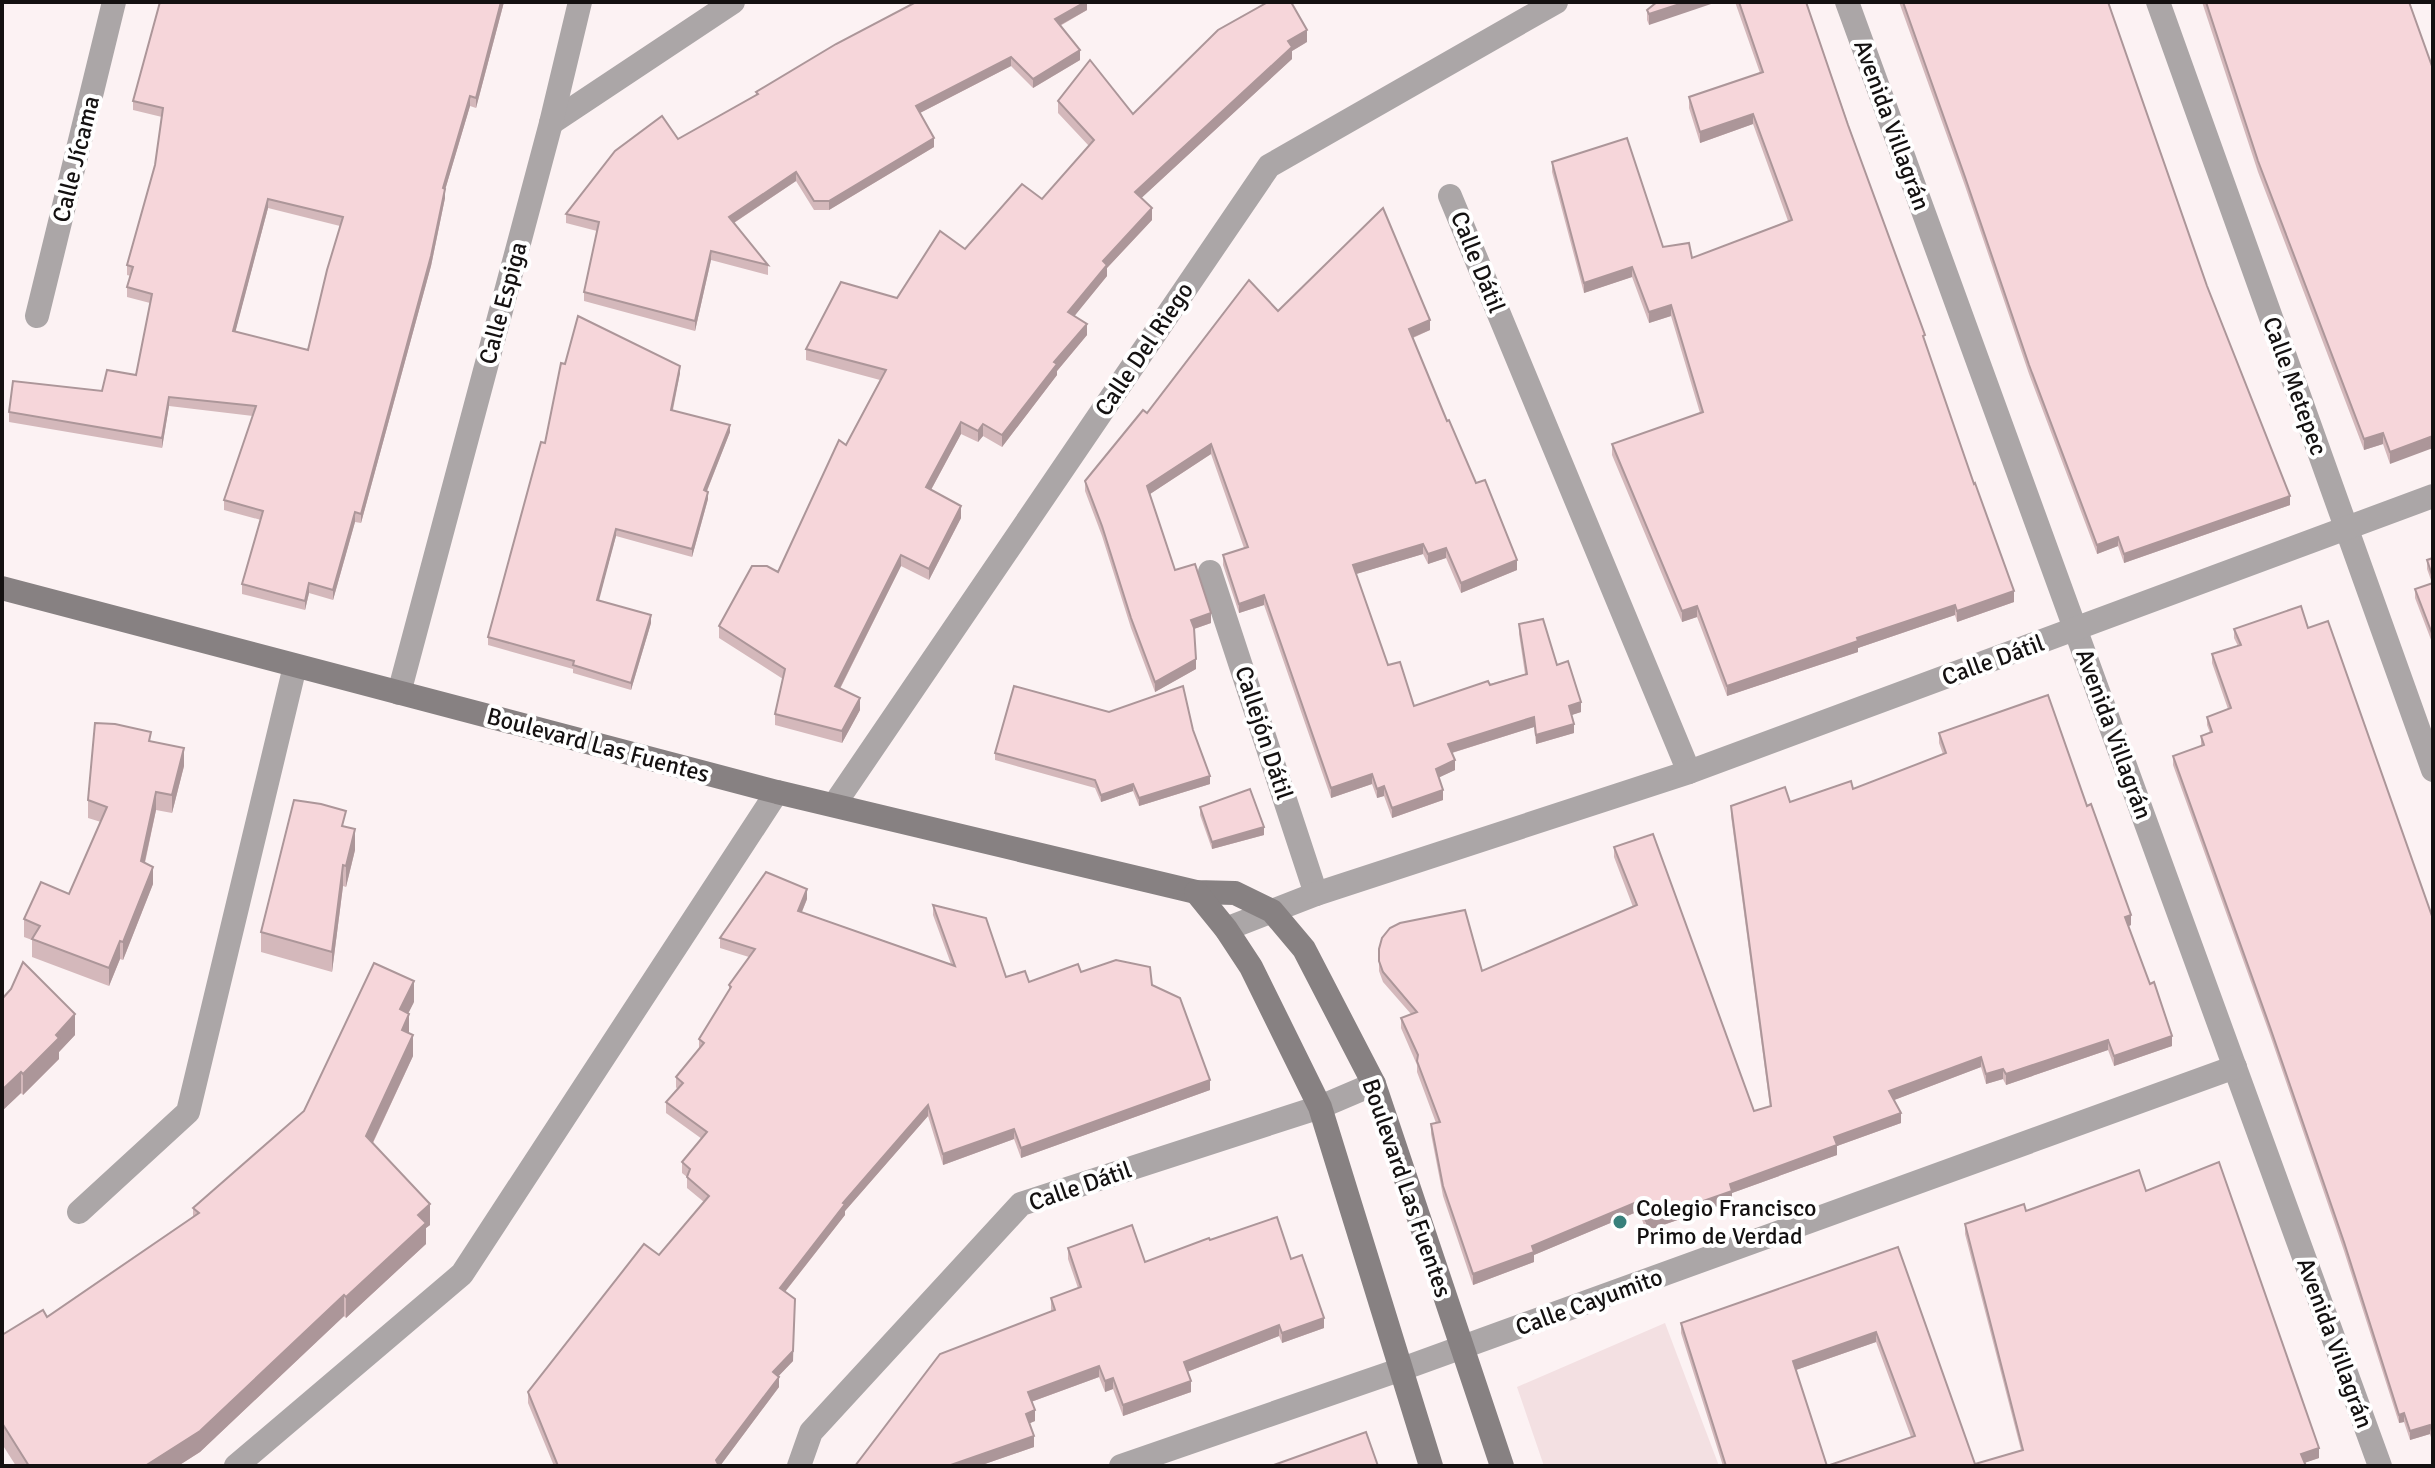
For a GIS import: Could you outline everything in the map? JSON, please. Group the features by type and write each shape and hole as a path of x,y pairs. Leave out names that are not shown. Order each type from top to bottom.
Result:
{"street":[{"name":"Calle Jícama","path":"37,316 114,2"},
{"name":"Calle Espiga","path":"399,693 551,123 580,2"},
{"path":"551,123 733,2"},
{"name":"Calle Del Riego","path":"834,805 1269,166 1556,2"},
{"name":"Avenida Villagrán","path":"1847,2 2380,1466"},
{"name":"Calle Metepec","path":"2158,2 2433,770"},
{"name":"Calle Dátil","path":"1450,196 1689,772"},
{"name":"Calle Dátil","path":"1226,929 1316,894 1689,772 2433,496"},
{"name":"Callejón Dátil","path":"1210,572 1316,894"},
{"name":"Boulevard Las Fuentes","path":"2,588 777,792 1196,892 1235,893 1272,911 1304,949 1374,1084 1502,1466"},
{"path":"79,1212 188,1112 295,666"},
{"path":"236,1466 462,1274 777,792"},
{"path":"1196,892 1251,967 1320,1107 1431,1466"},
{"name":"Calle Cayumito","path":"1121,1466 1461,1348 2235,1067"},
{"name":"Calle Dátil","path":"799,1466 811,1432 1021,1204 1320,1107 1374,1084"}],"shaded area":[{"path":"1665,1323 1719,1466 1544,1466 1517,1387"}],"building":[{"path":"160,2 501,2 476,98 470,96 443,188 431,256 361,514 355,512 333,590 309,583 305,601 242,584 263,511 224,500 256,406 169,397 162,438 9,412 13,381 102,391 107,370 136,375 152,294 127,287 133,267 127,265 155,165 163,108 133,101","holes":["268,199 343,217 308,350 233,331"]},
{"path":"916,2 1085,2 1055,19 1080,50 1033,79 1011,57 916,106 934,138 829,201 814,201 796,172 729,217 768,265 711,251 695,321 584,292 599,222 566,214 615,151 662,116 678,139 758,94 756,92 836,44"},
{"path":"1268,2 1291,2 1307,30 1288,41 1292,47 1135,192 1152,208 1103,261 1107,265 1068,312 1087,324 1054,362 1057,364 1002,435 983,424 978,431 961,422 926,487 961,506 929,569 901,555 835,686 860,698 842,731 775,714 785,669 719,626 752,566 767,566 778,572 839,440 846,445 886,370 806,349 841,282 897,298 940,231 965,249 1022,184 1042,199 1094,140 1058,101 1090,60 1133,114 1218,30"},
{"path":"1657,2 1686,2 1649,14 1647,10"},
{"path":"1739,2 1806,2 2014,591 1957,611 1955,605 1727,686 1697,606 1682,611 1612,444 1703,412 1671,305 1649,312 1632,267 1584,283 1552,162 1627,138 1663,247 1689,243 1692,258 1792,220 1753,114 1700,132 1689,97 1763,72"},
{"path":"1903,2 2108,2 2207,286 2290,496 2124,554 2118,537 2097,545 2029,365"},
{"path":"2206,2 2409,2 2433,69 2433,436 2390,452 2383,433 2364,439 2258,161"},
{"path":"1383,208 1430,320 1409,329 1476,483 1485,480 1517,560 1461,583 1446,548 1428,554 1423,544 1353,565 1388,665 1400,662 1414,706 1488,681 1490,685 1527,674 1519,624 1543,619 1557,665 1568,661 1581,702 1569,706 1574,724 1536,735 1534,717 1448,744 1455,760 1436,769 1443,790 1392,808 1384,786 1377,789 1372,774 1331,788 1264,595 1239,604 1223,555 1248,547 1211,444 1147,486 1175,570 1195,564 1211,613 1191,620 1196,659 1155,682 1085,481 1143,410 1147,413 1249,280 1278,311"},
{"path":"578,316 680,366 671,410 730,425 704,490 708,492 692,549 616,529 597,600 651,615 631,683 573,665 574,661 488,637 541,442 545,443 561,363 565,364"},
{"path":"2433,558 2433,578 2427,560"},
{"path":"2433,583 2433,636 2415,589"},
{"path":"2301,606 2308,628 2328,621 2433,919 2433,1435 2430,1425 2410,1431 2404,1413 2399,1415 2344,1242 2173,756 2204,745 2201,736 2212,732 2207,717 2231,708 2212,654 2241,645 2234,629"},
{"path":"1014,686 1109,712 1183,686 1193,730 1210,776 1139,798 1133,784 1101,795 1095,780 995,753"},
{"path":"2048,695 2087,806 2091,804 2131,915 2125,917 2150,984 2154,982 2172,1036 2114,1056 2108,1040 2006,1074 2003,1069 1986,1074 1981,1057 1889,1091 1901,1113 1834,1137 1837,1145 1730,1184 1732,1191 1646,1221 1639,1201 1532,1246 1534,1252 1473,1274 1443,1186 1431,1124 1440,1122 1417,1061 1418,1055 1401,1018 1417,1012 1383,972 1379,961 1382,938 1390,928 1400,923 1465,910 1482,971 1637,905 1614,847 1653,834 1754,1111 1771,1106 1731,806 1785,787 1790,802 1851,781 1853,789 1946,753 1939,733"},
{"path":"95,723 151,732 149,741 184,748 172,795 156,792 141,861 153,867 123,942 120,941 109,968 32,939 40,926 24,919 41,882 69,894 107,807 88,800"},
{"path":"1250,789 1264,827 1212,842 1200,807"},
{"path":"294,800 346,811 342,826 355,829 346,866 343,865 332,952 261,932"},
{"path":"766,872 807,889 798,911 955,966 933,905 986,918 1006,977 1025,971 1029,982 1078,964 1081,972 1116,960 1150,967 1152,985 1180,998 1210,1080 1021,1148 1014,1129 943,1154 928,1105 843,1203 780,1288 795,1299 793,1351 773,1372 779,1377 716,1460 719,1466 558,1466 528,1392 644,1244 659,1255 709,1196 687,1177 690,1169 682,1162 707,1132 666,1102 683,1083 676,1077 704,1043 699,1039 731,987 729,985 755,949 720,938"},
{"path":"23,962 75,1014 56,1035 59,1038 2,1090 2,999 11,989"},
{"path":"374,963 414,981 400,1009 409,1014 402,1030 413,1035 366,1136 430,1204 418,1215 426,1223 346,1297 344,1295 200,1431 145,1466 29,1466 2,1423 2,1335 43,1310 47,1317 199,1213 193,1208 304,1111"},
{"path":"2219,1162 2319,1448 2301,1454 2306,1466 1827,1466 1726,1466 1681,1323 1898,1247 1975,1464 2023,1450 1965,1224 2024,1204 2026,1211 2139,1170 2146,1191","holes":["1876,1332 1915,1436 1827,1466 1793,1361"]},
{"path":"1277,1217 1291,1259 1302,1255 1324,1318 1282,1333 1279,1325 1184,1362 1191,1381 1123,1405 1113,1378 1105,1381 1099,1366 1028,1392 1035,1410 1026,1414 1034,1436 948,1466 855,1466 940,1354 1055,1310 1051,1298 1081,1287 1068,1248 1132,1225 1145,1262"},
{"path":"1366,1432 1378,1466 1271,1466"}],"place":[{"name":"Colegio Francisco Primo de Verdad","path":"1620,1222"}]}
